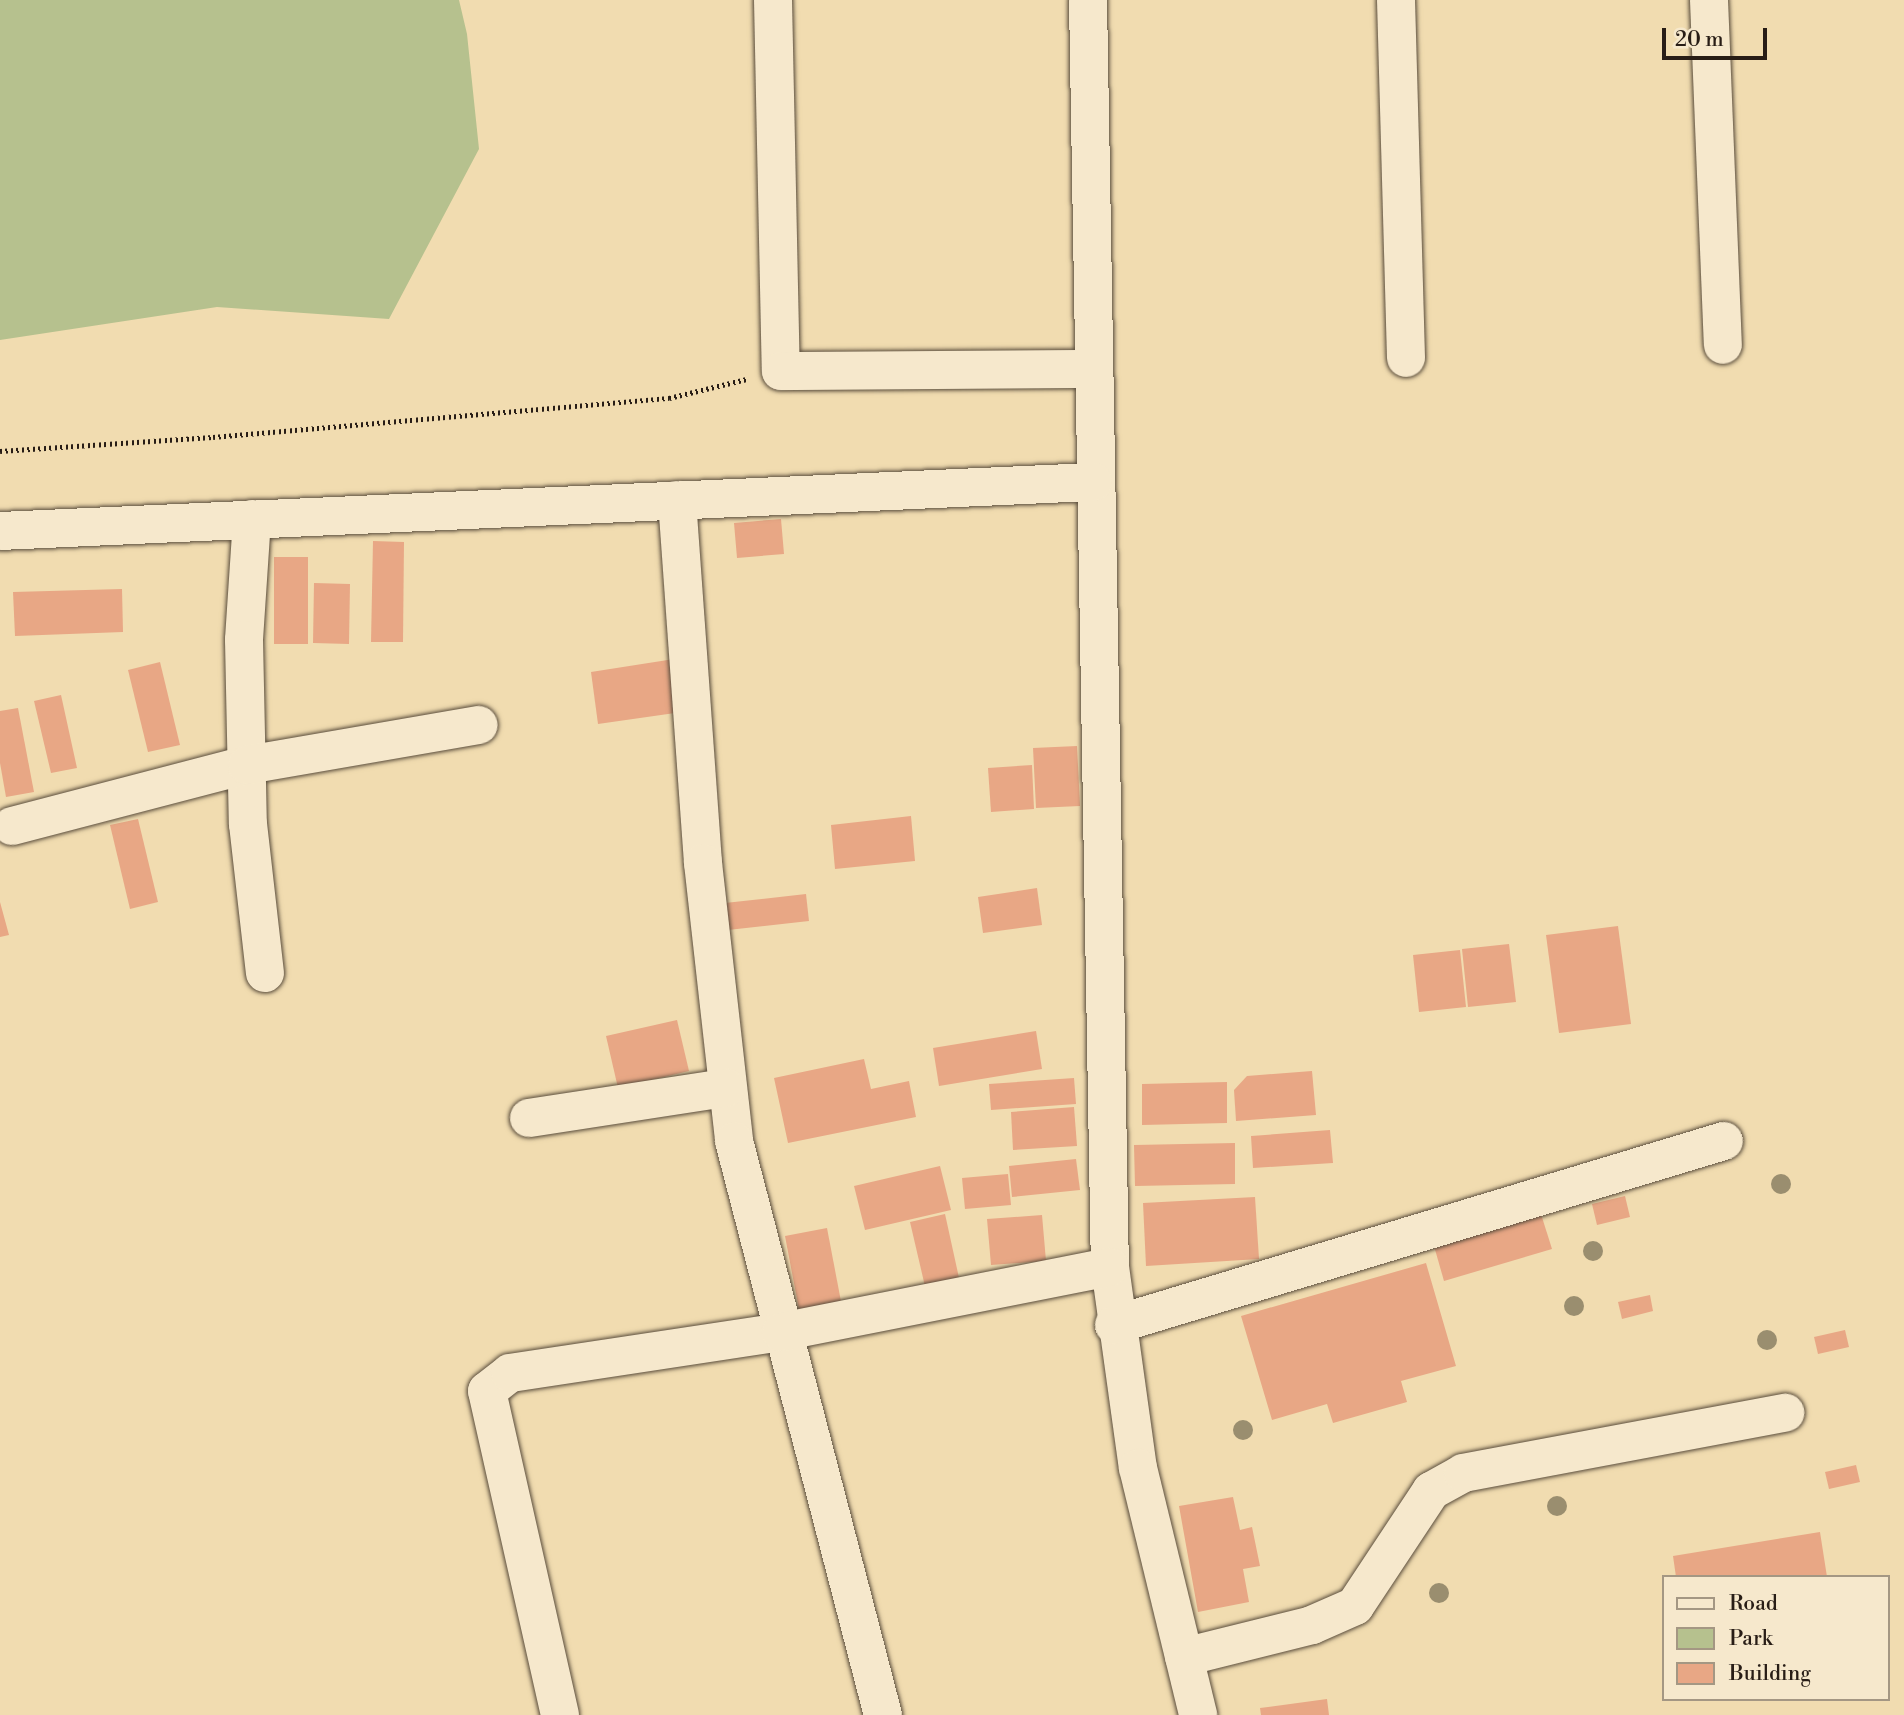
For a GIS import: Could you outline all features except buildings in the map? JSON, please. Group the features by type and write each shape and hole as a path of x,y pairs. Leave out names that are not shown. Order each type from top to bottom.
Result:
{"street":[{"path":"773,0 781,371 1094,382"},
{"path":"1088,0 1093,471 1110,1268 1114,1325 1138,1468 1198,1715"},
{"path":"1395,0 1406,358"},
{"path":"1709,0 1723,345"},
{"path":"0,531 677,500 1093,471"},
{"path":"677,500 703,863 734,1141 781,1332 883,1715"},
{"path":"252,520 244,640 248,824 265,973"},
{"path":"12,826 247,765 479,725"},
{"path":"529,1118 726,1088"},
{"path":"1114,1325 1724,1141"},
{"path":"560,1715 486,1391 510,1373 781,1332 1110,1268"},
{"path":"1184,1657 1312,1625 1355,1606 1431,1491 1463,1474 1785,1413"}],"path":[{"path":"0,451 669,398 781,371"}],"green space":[{"path":"0,0 459,0 467,34 479,149 389,319 217,307 0,340"}]}
